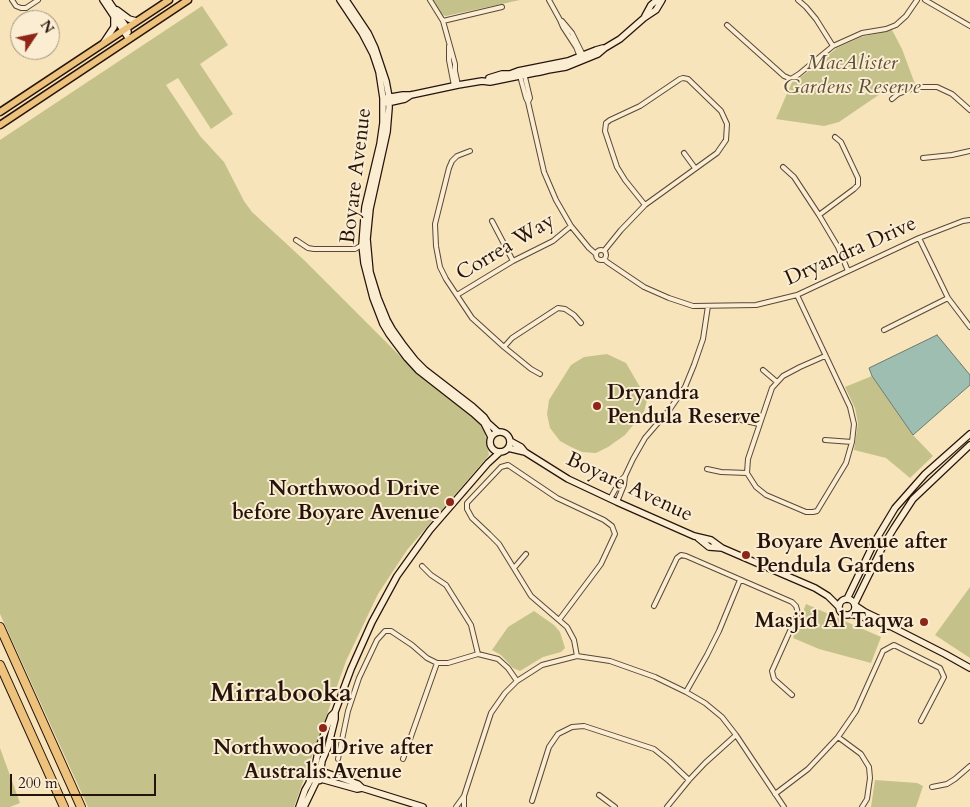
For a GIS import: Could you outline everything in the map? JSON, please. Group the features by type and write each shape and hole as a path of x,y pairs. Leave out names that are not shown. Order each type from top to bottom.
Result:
{"highway":[{"path":"0,627 81,807"},
{"path":"0,665 64,807"}],"main road":[{"path":"0,112 169,0"},
{"path":"0,125 188,0"},
{"path":"42,84 48,93"}],"street":[{"path":"12,0 16,6 21,8 26,8 38,0"},
{"path":"103,0 114,17 125,29"},
{"path":"108,0 129,39"},
{"name":"Boyare Avenue","path":"340,0 362,33 372,54 379,72 386,101 380,144 365,207 362,245 365,271 372,298 383,324 397,346 418,370 484,423 492,437"},
{"name":"Boyare Avenue","path":"346,0 368,33 386,80 387,132 370,209 367,240 373,284 387,320 409,353 425,370 484,417 498,432"},
{"path":"430,0 443,21 449,44 449,60 456,86"},
{"path":"549,0 582,58"},
{"path":"644,18 651,5 657,0"},
{"path":"386,101 404,95 482,81 502,74 521,73 582,58 620,39 656,10 662,0"},
{"path":"798,0 816,19 833,46"},
{"path":"727,25 784,76 791,79 833,46 862,33 886,29 896,25 906,16 917,0"},
{"path":"925,0 970,26"},
{"path":"112,6 136,22"},
{"path":"443,21 502,7"},
{"path":"102,44 114,27 114,17"},
{"name":"Dryandra Drive","path":"521,73 530,98 528,102 544,172 556,200 571,226 596,254 598,259 604,259 644,287 693,306 756,305 798,295 920,238 970,220"},
{"path":"596,254 604,251 645,205 718,153 726,140 727,124 720,111 688,79 684,78 640,106 606,123 605,131 617,167 645,205"},
{"path":"892,99 898,94 920,87 937,87 952,94 970,110"},
{"path":"819,215 858,185 858,178 842,142 835,137"},
{"path":"470,151 457,156 449,168 435,224 436,246 440,267 472,318 504,347 540,374"},
{"path":"923,158 970,151"},
{"path":"684,153 695,168"},
{"path":"783,166 794,177 819,215 838,247 848,271"},
{"path":"492,221 513,261"},
{"name":"Correa Way","path":"456,295 513,261 553,241 571,226"},
{"path":"920,238 948,298 970,327"},
{"path":"296,240 308,248 314,249 356,249 362,245"},
{"path":"356,249 363,254"},
{"path":"604,251 606,254 604,259"},
{"path":"798,295 850,407 854,424 852,442 846,463 817,511 806,512 766,495 756,487 747,473 748,460 772,388 783,376 791,371 825,356"},
{"path":"884,330 948,298"},
{"path":"617,502 624,485 625,476 645,438 670,409 684,387 703,339 708,306"},
{"path":"504,347 512,338 558,308 565,309 581,323"},
{"path":"763,370 777,382"},
{"path":"741,420 759,424"},
{"path":"320,769 328,747 335,712 351,669 372,622 397,576 430,530 488,463 500,452 508,448 510,441 506,434 498,432 492,437 490,443 492,448 488,463"},
{"path":"890,626 851,614 845,615 839,607 840,603 845,600 874,543 895,508 925,474 970,434"},
{"path":"825,440 852,442"},
{"name":"Boyare Avenue","path":"510,441 521,446 526,452 568,480 694,536 709,547 722,548 815,588 828,596 839,607"},
{"path":"851,614 855,610 855,605 883,546 913,499 970,445"},
{"path":"492,448 500,452"},
{"name":"Boyare Avenue","path":"508,448 526,452"},
{"path":"559,620 601,564 615,534 612,526 604,520 557,498 508,465 501,467 467,503 467,509 472,518 499,544 531,596 551,614 559,620 567,626 574,640 577,656"},
{"path":"707,469 720,472 747,473"},
{"path":"925,474 931,482"},
{"path":"610,499 625,476"},
{"path":"874,543 883,546"},
{"path":"514,568 526,554"},
{"path":"654,606 677,558 681,556 686,556 792,602 796,606 798,613 772,671 774,679 792,696"},
{"path":"422,566 446,585 471,625 478,654"},
{"path":"686,692 719,631 740,580"},
{"name":"Boyare Avenue","path":"828,596 845,600"},
{"path":"845,600 851,600 865,612 970,668"},
{"path":"338,759 348,711 359,678 380,636 386,631 391,631 427,658 437,663 448,663 478,654 498,659 508,668 517,681"},
{"path":"775,794 808,769 838,737 856,711 882,651 894,644 940,668 944,677 921,721"},
{"path":"456,807 464,796 491,713 505,693 517,681 542,665 577,656 610,660 655,677 705,703 722,717 736,734 784,807"},
{"path":"403,759 437,663"},
{"path":"304,807 319,780 324,776 320,769 318,750 331,716 335,712"},
{"path":"532,800 549,747 558,734 572,728 584,726 654,750 689,780"},
{"path":"667,807 705,763 736,734"},
{"path":"838,737 861,754 870,766 867,799 862,807"},
{"path":"932,787 955,780 970,766"},
{"path":"299,807 304,790 310,783 311,771 320,769 358,784 362,788"},
{"path":"311,776 313,779 357,789 362,788 423,807"},
{"path":"599,795 614,807"},
{"path":"464,796 464,807"}],"green space":[{"path":"433,0 520,0 446,16 442,15"},
{"path":"202,6 228,45 200,64 233,114 211,129 178,78 166,85 200,136 224,162 244,201 252,212 304,260 400,356 470,414 484,428 489,455 407,550 378,594 346,661 294,807 88,807 0,614 0,140"},
{"name":"MacAlister Gardens Reserve","path":"892,30 902,49 915,84 883,92 839,122 824,126 776,119 792,82 837,48 861,37"},
{"name":"Dryandra Pendula Reserve","path":"607,354 626,363 640,387 647,387 647,400 644,412 625,435 608,447 596,453 582,452 560,441 550,428 547,414 549,400 571,365 584,357"},
{"path":"872,376 913,435 933,456 910,478 886,458 854,450 858,423 855,408 845,387"},
{"path":"970,587 970,658 935,635"},
{"path":"806,604 881,637 871,663 819,649 793,638"},
{"path":"534,611 554,625 560,632 565,648 561,652 543,657 520,671 513,668 501,655 492,650 508,627"},
{"path":"0,748 20,803 10,807 0,807"},
{"path":"875,780 917,783 923,786 916,807 871,807"}],"shaded area":[{"path":"937,335 970,375 970,385 913,435 872,376 869,368"}],"place":[{"name":"Dryandra Pendula Reserve","path":"597,406"},
{"name":"Northwood Drive before Boyare Avenue","path":"450,502"},
{"name":"Boyare Avenue after Pendula Gardens","path":"746,555"},
{"name":"Masjid Al Taqwa","path":"924,622"},
{"name":"Northwood Drive after Australis Avenue","path":"323,728"}],"district":[{"name":"Mirrabooka","path":"281,695"}]}
